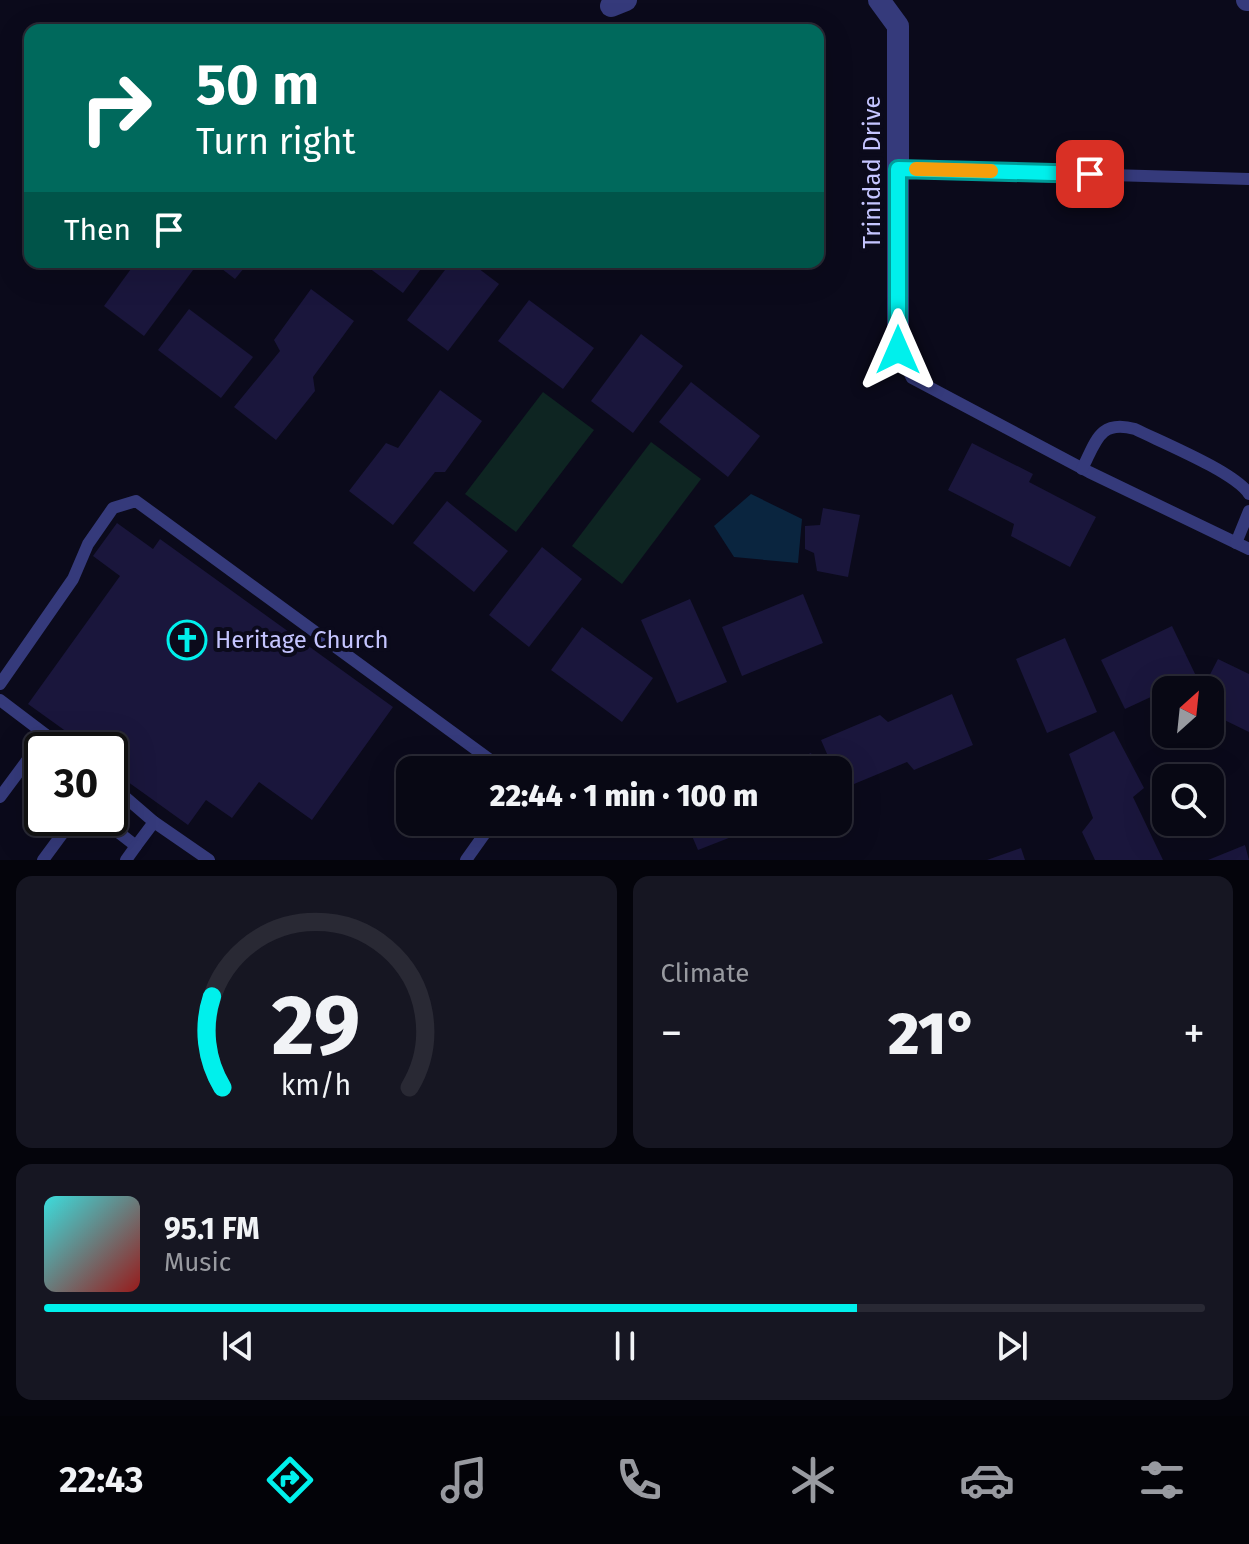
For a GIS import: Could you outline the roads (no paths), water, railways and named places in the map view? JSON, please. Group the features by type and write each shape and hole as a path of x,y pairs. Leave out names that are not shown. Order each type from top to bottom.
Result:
{"street":[{"name":"Trinidad Drive","path":"879,0 898,26 898,350"}],"lane":[{"path":"898,169 1249,179"},
{"path":"898,350 912,378 1082,469 1249,549"},
{"path":"1082,469 1107,427 1121,425 1135,429 1224,474 1244,485 1249,494"},
{"path":"0,684 73,579 88,544 113,508 136,501 485,756"},
{"path":"1236,543 1249,511"},
{"path":"0,700 42,732"},
{"path":"0,797 24,765"},
{"path":"128,800 154,822 209,860"},
{"path":"126,860 154,822"},
{"path":"43,860 61,836"},
{"path":"123,836 136,846"},
{"path":"466,860 483,836"}],"water":[{"path":"751,494 802,519 798,563 734,557 714,526"}],"place":[{"name":"Heritage Church","path":"187,640"}]}
